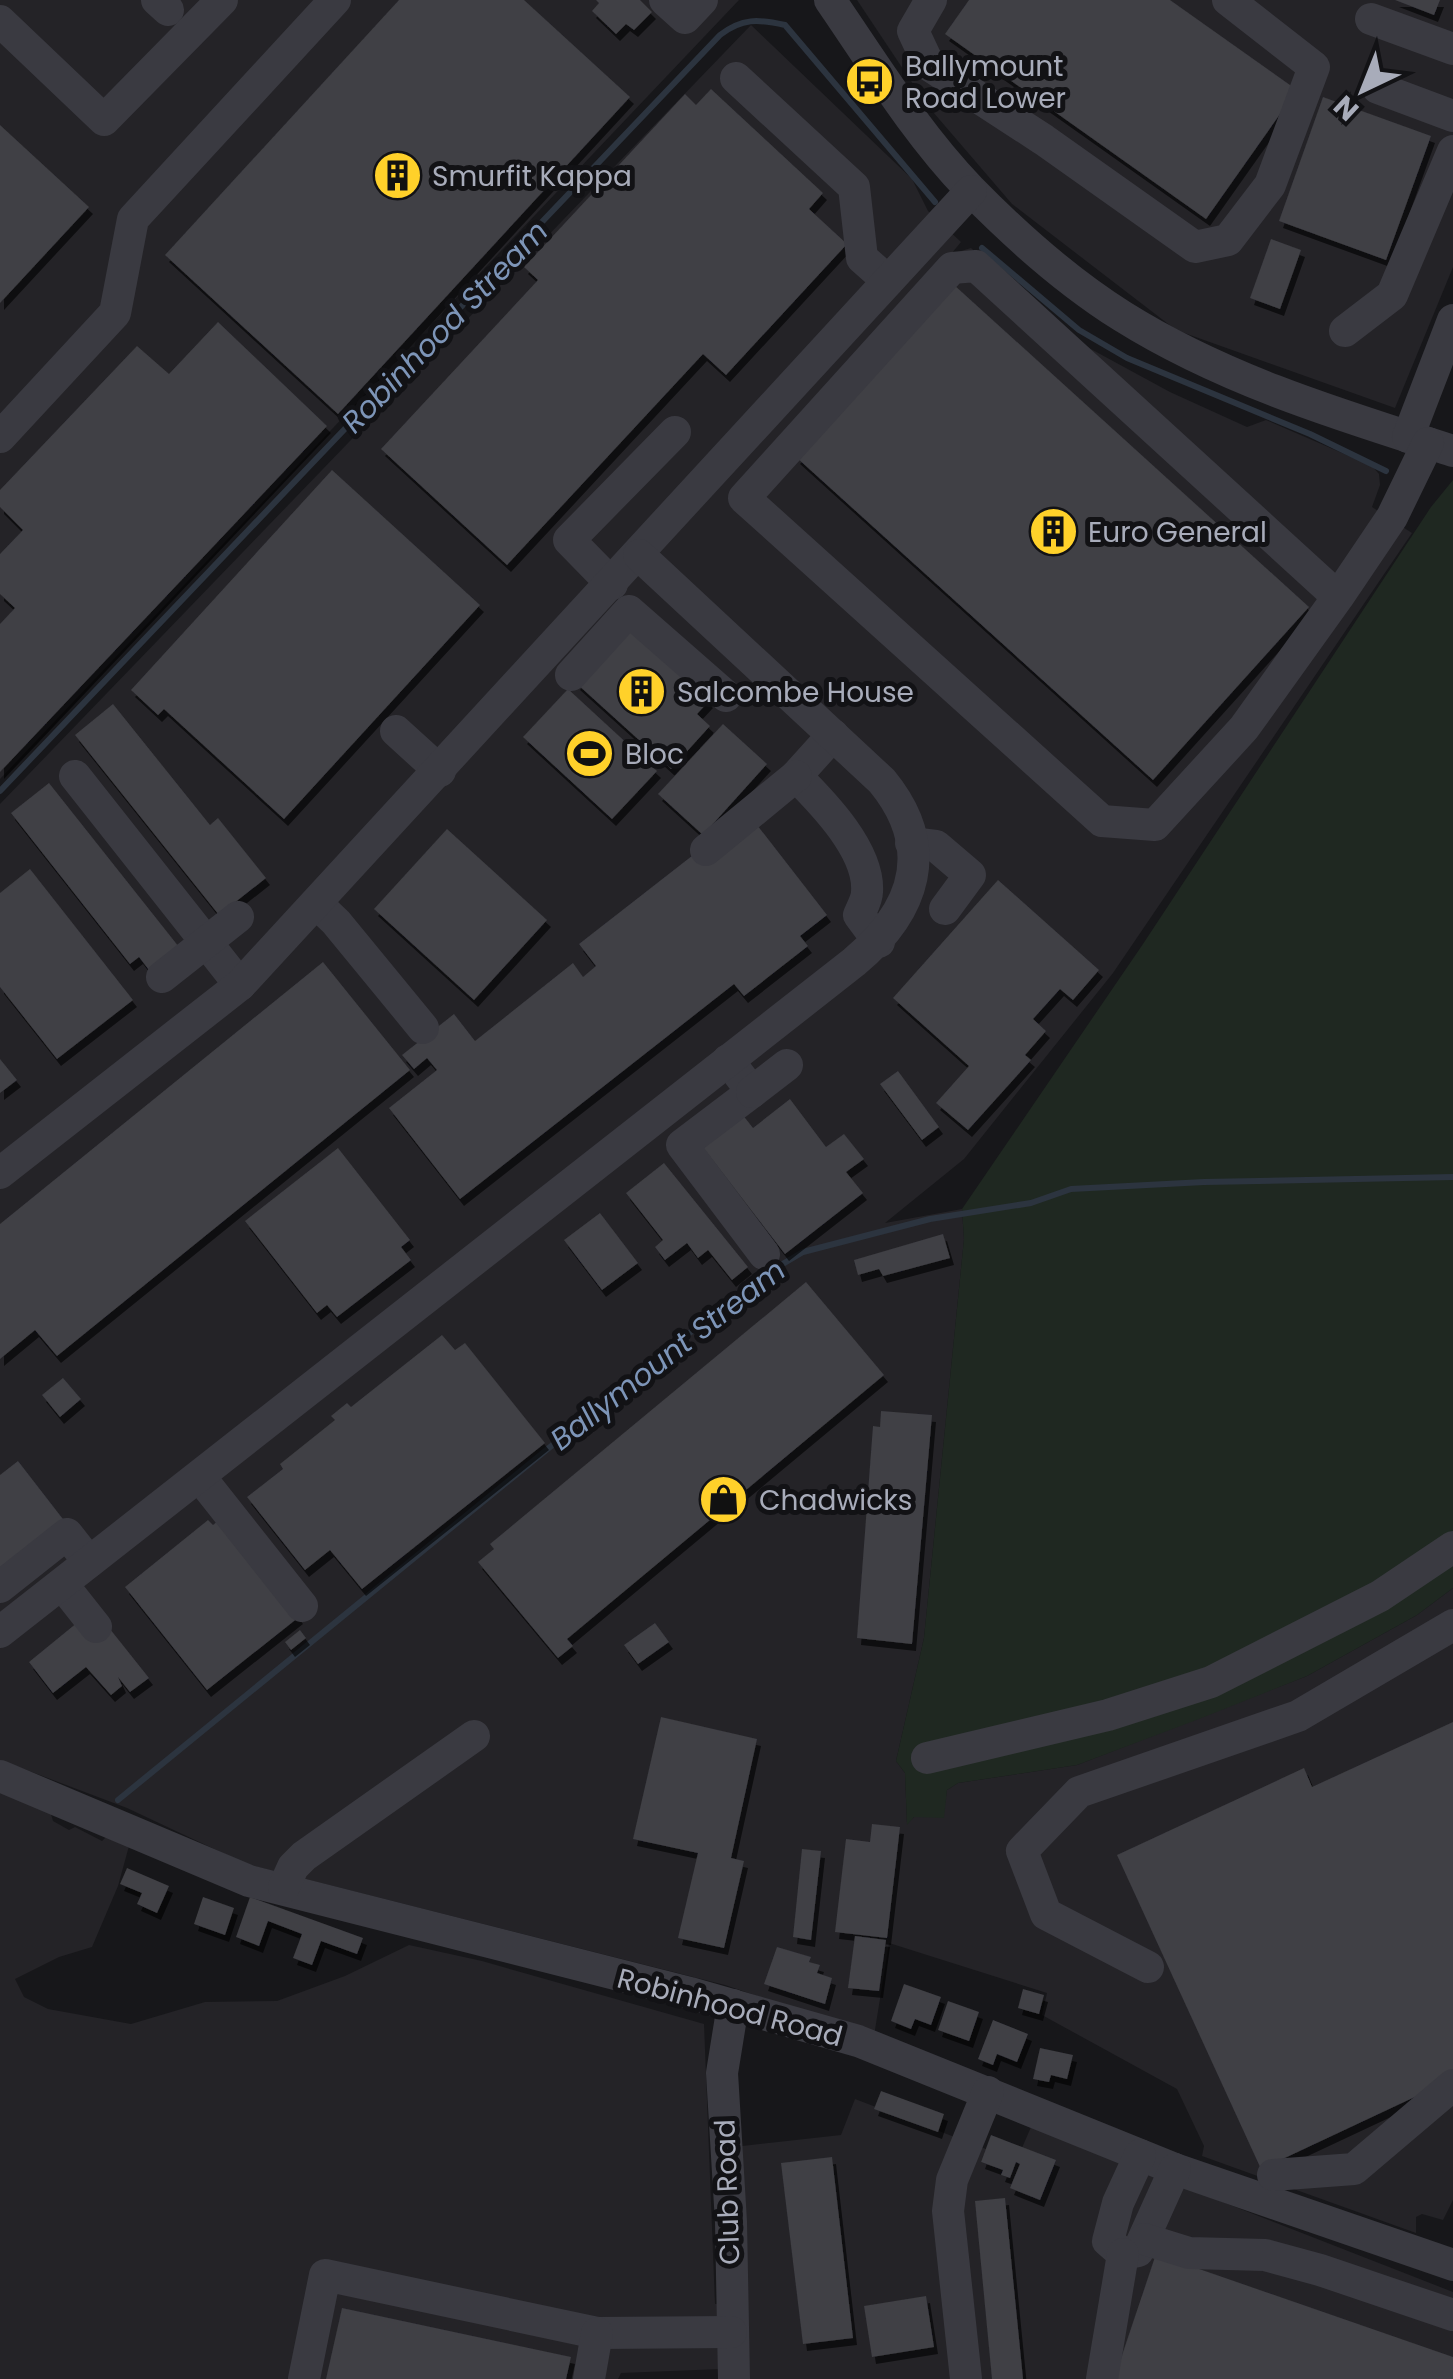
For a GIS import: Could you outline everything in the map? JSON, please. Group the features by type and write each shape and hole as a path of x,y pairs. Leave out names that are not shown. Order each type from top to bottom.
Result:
{"street":[{"path":"0,21 104,120 222,0"},
{"path":"0,437 116,313 133,219 335,0"},
{"path":"665,0 685,18 702,0"},
{"path":"830,0 933,147 971,190 1076,283 1170,344 1333,414 1430,444"},
{"path":"932,0 913,31 929,65 1044,140 1195,247 1228,240 1270,185 1314,67 1266,11 1228,0"},
{"path":"1370,19 1453,49"},
{"path":"736,78 854,187 862,258 888,281"},
{"path":"1378,88 1453,116"},
{"path":"1346,332 1392,295 1453,152"},
{"path":"575,655 612,584 971,190"},
{"path":"1338,597 976,266 952,268 744,498 1102,821 1155,825 1244,728 1338,597 1372,524 1430,444 1453,320"},
{"path":"612,584 569,540 676,432"},
{"path":"0,1632 200,1476 290,1384 728,1060 878,942 893,924 908,893 911,843 910,827 899,802 882,781 639,555"},
{"path":"0,1173 240,984 440,771 629,610 717,706 756,664"},
{"path":"396,731 440,771"},
{"path":"706,850 796,776 833,735"},
{"path":"75,776 240,984"},
{"path":"796,776 820,800 852,843 868,894 858,915 878,942"},
{"path":"911,843 936,846 970,875 945,909"},
{"path":"317,904 423,1028"},
{"path":"162,977 238,918"},
{"path":"728,1060 752,1092"},
{"path":"764,1254 682,1145 786,1065"},
{"path":"200,1476 302,1606"},
{"path":"0,1587 67,1534 90,1562"},
{"path":"926,1758 1108,1716 1211,1682 1380,1596 1453,1547"},
{"path":"62,1584 96,1627"},
{"path":"1148,1968 1046,1914 1022,1851 1030,1842 1079,1792 1298,1716 1453,1625"},
{"path":"284,1888 292,1867 304,1856 474,1736"},
{"name":"Robinhood Road","path":"0,1776 249,1881 733,2005 858,2042 1267,2204 1453,2265"},
{"name":"Club Road","path":"733,2005 722,2073 731,2222 734,2379"},
{"path":"1273,2174 1354,2168 1453,2086"},
{"path":"966,2379 948,2211 952,2180 988,2092"},
{"path":"1140,2155 1118,2203 1108,2241 1189,2254 1265,2255 1453,2316"},
{"path":"1102,2379 1134,2246 1175,2169"},
{"path":"304,2379 325,2275 597,2334 732,2332"},
{"path":"589,2379 597,2334"}],"shaded area":[{"path":"0,0 739,0 0,779"},
{"path":"857,0 1453,0 1453,267 1395,408 1176,330 1012,204 927,105"},
{"path":"751,25 912,179 928,211 961,242 951,254 971,248 1035,308 1089,348 1170,392 1247,427 1266,420 1372,466 1379,474 1380,485 1372,507 1412,533 1113,973 964,1159 885,1223 962,1209 964,1239 924,1638 896,1761 905,1773 907,1823 914,1817 943,1817 947,1790 958,1783 1077,1765 1307,1676 1417,1615 1453,1588 1453,2200 1443,2220 1422,2214 1416,2217 1416,2233 1202,2156 1204,2146 1177,2089 1042,2015 1047,1993 889,1943 874,2036 725,1985 246,1864 127,1808 0,1760 0,804"},
{"path":"1453,480 1453,1588 1417,1615 1307,1676 1077,1765 958,1783 947,1790 944,1818 914,1817 907,1825 905,1773 896,1761 924,1638 964,1239 962,1209 1143,944 1431,507"},
{"path":"0,1791 51,1814 53,1821 69,1830 75,1827 102,1841 107,1836 129,1846 118,1886 92,1947 59,1957 15,1979 24,1997 48,2009 131,2024 205,2002 277,2001 345,1976 409,1945 482,1961 704,2024 715,2304 748,2301 742,2146 841,2135 855,2099 986,2149 981,2162 1003,2170 1001,2175 1009,2178 1031,2127 1453,2292 1453,2379 748,2379 747,2368 621,2373 618,2379 0,2379"}],"building":[{"name":"Smurfit Kappa","path":"399,0 524,0 630,97 338,414 165,255"},
{"path":"596,0 640,0 652,12 634,30 626,24 616,34 592,11 599,3"},
{"path":"969,0 1170,0 1297,90 1206,219 945,34"},
{"path":"1395,0 1440,0 1434,15"},
{"path":"711,89 823,193 809,209 847,244 726,375 703,354 507,565 381,449 538,280 524,267 685,94 696,105"},
{"path":"1323,97 1431,136 1386,260 1279,221"},
{"path":"0,125 89,207 0,303"},
{"path":"1271,239 1301,250 1280,309 1250,298"},
{"name":"Euro General","path":"953,284 1309,607 1153,780 796,457"},
{"path":"218,322 327,426 0,772 0,624 15,608 0,594 0,554 23,530 0,507 0,490 137,346 169,374"},
{"path":"332,470 480,605 284,819 164,709 158,715 131,690"},
{"name":"Salcombe House","path":"627,627 709,701 697,714 710,726 671,769 576,683"},
{"name":"Bloc","path":"568,689 657,771 612,819 523,737"},
{"path":"113,704 210,825 218,818 266,878 219,915 75,735"},
{"path":"723,724 767,764 703,835 658,794"},
{"path":"49,783 179,947 149,970 139,957 130,964 11,813"},
{"path":"754,821 827,915 800,936 808,946 744,996 734,984 460,1199 389,1108 437,1070 427,1058 414,1069 402,1055 454,1014 475,1041 573,963 583,977 596,966 579,944 697,852"},
{"path":"447,829 547,920 474,1000 374,909"},
{"path":"30,869 133,1000 57,1059 0,987 0,893"},
{"path":"998,880 1099,970 1073,1000 1060,989 1033,1019 1046,1031 1025,1055 1031,1060 968,1130 936,1103 969,1066 893,998"},
{"path":"323,962 410,1070 57,1356 35,1330 0,1359 0,1224"},
{"path":"0,1059 17,1080 0,1093"},
{"path":"898,1071 939,1127 922,1140 880,1084"},
{"path":"790,1099 826,1147 844,1134 864,1159 846,1172 863,1193 785,1254 701,1145 742,1114 753,1128"},
{"path":"338,1148 410,1240 401,1247 411,1260 337,1317 327,1305 317,1313 245,1221"},
{"path":"664,1163 748,1267 732,1280 708,1250 698,1258 687,1243 665,1260 655,1247 663,1240 626,1193"},
{"path":"600,1213 638,1263 602,1290 564,1240"},
{"path":"943,1234 950,1258 883,1276 879,1269 858,1275 854,1260"},
{"path":"806,1282 884,1375 567,1639 573,1646 558,1658 478,1562 494,1549 490,1544"},
{"path":"442,1335 455,1350 465,1343 545,1443 362,1589 330,1550 305,1570 247,1497 283,1469 280,1464 335,1420 331,1416 347,1403 351,1407"},
{"path":"63,1378 81,1399 60,1417 42,1395"},
{"path":"881,1411 932,1415 912,1644 857,1638 873,1426 880,1427"},
{"path":"18,1461 66,1523 0,1574 0,1475"},
{"path":"220,1519 299,1617 207,1690 125,1587 208,1520 213,1525"},
{"path":"78,1622 106,1624 149,1678 130,1692 118,1677 122,1686 111,1695 86,1667 53,1693 29,1662"},
{"path":"655,1623 669,1642 638,1664 624,1645"},
{"path":"300,1630 306,1638 291,1650 285,1642"},
{"path":"661,1717 757,1739 731,1858 744,1861 724,1948 678,1938 698,1853 633,1839"},
{"path":"1453,1722 1453,2079 1261,2169 1117,1855 1304,1768 1312,1787"},
{"path":"872,1824 900,1827 887,1938 835,1932 846,1839 870,1842"},
{"path":"802,1849 821,1851 811,1940 793,1937"},
{"path":"127,1868 169,1886 157,1913 137,1904 142,1893 120,1884"},
{"path":"203,1897 234,1908 225,1935 194,1924"},
{"path":"250,1897 363,1938 357,1954 321,1941 312,1965 293,1958 302,1934 268,1921 259,1946 236,1937"},
{"path":"855,1936 886,1940 879,1991 848,1988"},
{"path":"777,1947 811,1957 809,1962 820,1965 817,1973 832,1978 825,2004 764,1984"},
{"path":"904,1984 941,1997 931,2025 915,2019 911,2029 891,2021"},
{"path":"1023,1989 1044,1995 1039,2014 1018,2008"},
{"path":"948,2001 979,2012 969,2041 938,2030"},
{"path":"993,2020 1028,2034 1017,2062 997,2054 993,2065 978,2059"},
{"path":"1040,2048 1073,2055 1067,2079 1051,2075 1049,2082 1033,2079"},
{"path":"881,2091 944,2114 938,2132 874,2109"},
{"path":"991,2135 1056,2160 1040,2200 1010,2188 1020,2164 1016,2162 1010,2178 1001,2175 1003,2170 981,2162"},
{"path":"832,2157 853,2338 803,2344 781,2163"},
{"path":"1005,2198 1023,2379 992,2379 975,2201"},
{"path":"1156,2254 1453,2357 1453,2379 1114,2379"},
{"path":"926,2296 934,2347 872,2357 864,2306"},
{"path":"342,2308 571,2357 566,2379 326,2379"}],"waterway":[{"name":"Robinhood Stream","path":"0,791 728,29 751,21 785,25 935,202"},
{"name":"Robinhood Stream","path":"982,248 1079,330 1127,358 1310,434 1386,471"},
{"name":"Ballymount Stream","path":"118,1800 752,1282 803,1252 930,1219 1031,1203 1071,1189 1453,1177"}],"place":[{"name":"Ballymount Road Lower","path":"870,82"},
{"name":"Smurfit Kappa","path":"397,176"},
{"name":"Euro General","path":"1053,532"},
{"name":"Salcombe House","path":"642,692"},
{"name":"Bloc","path":"590,754"},
{"name":"Chadwicks","path":"724,1500"}]}
